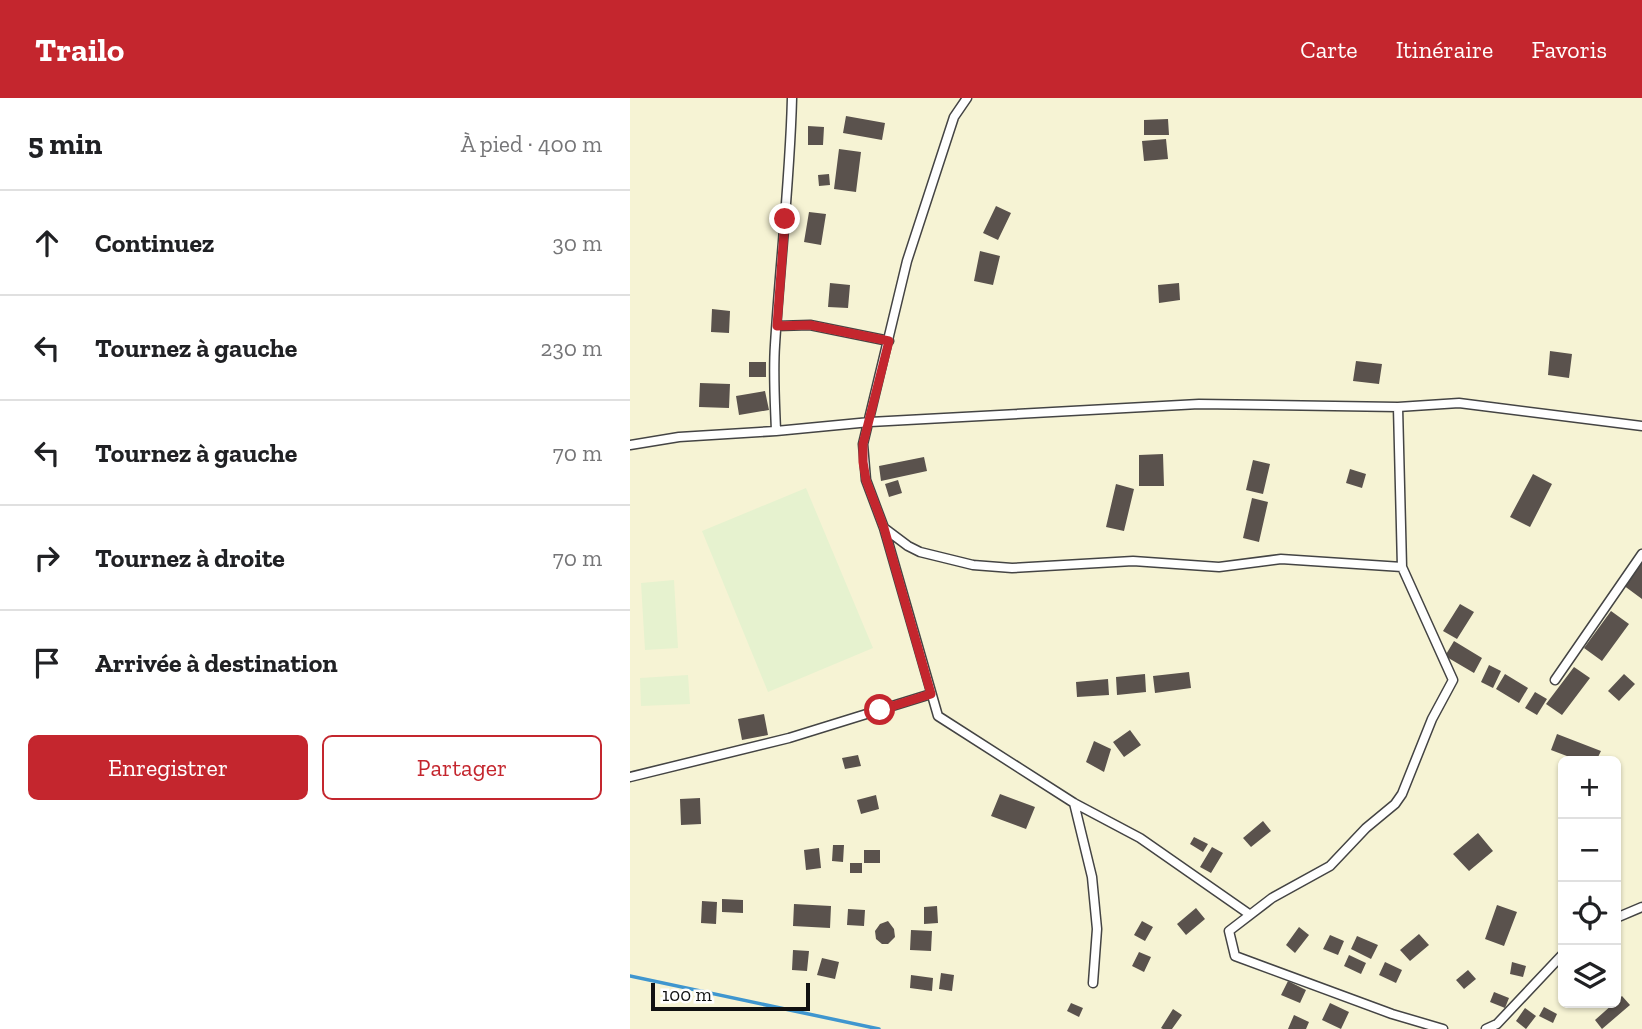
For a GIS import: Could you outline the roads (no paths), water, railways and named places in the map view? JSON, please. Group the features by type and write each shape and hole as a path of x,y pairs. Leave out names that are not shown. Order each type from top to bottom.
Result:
{"street":[{"path":"776,431 777,326 782,242 788,197 792,98"},
{"path":"967,98 954,117 911,248 863,444 866,480 884,528 938,716 1074,803 1140,838 1249,914"},
{"path":"777,326 810,325 889,341"},
{"path":"630,444 679,437 870,422 1199,404 1398,407 1459,403 1642,426"},
{"path":"1398,407 1402,567 1453,680 1395,804 1366,828 1330,866 1272,898 1229,931 1235,956 1392,1014 1443,1029"},
{"path":"884,528 920,552 974,565 1012,568 1133,561 1219,567 1281,559 1402,567"},
{"path":"1555,680 1642,554"},
{"path":"630,777 789,738 931,694"},
{"path":"1074,803 1083,834 1097,929 1093,983"},
{"path":"1621,916 1642,908"},
{"path":"1486,1029 1497,1024 1558,959"}],"waterway":[{"path":"630,976 879,1029"}]}
